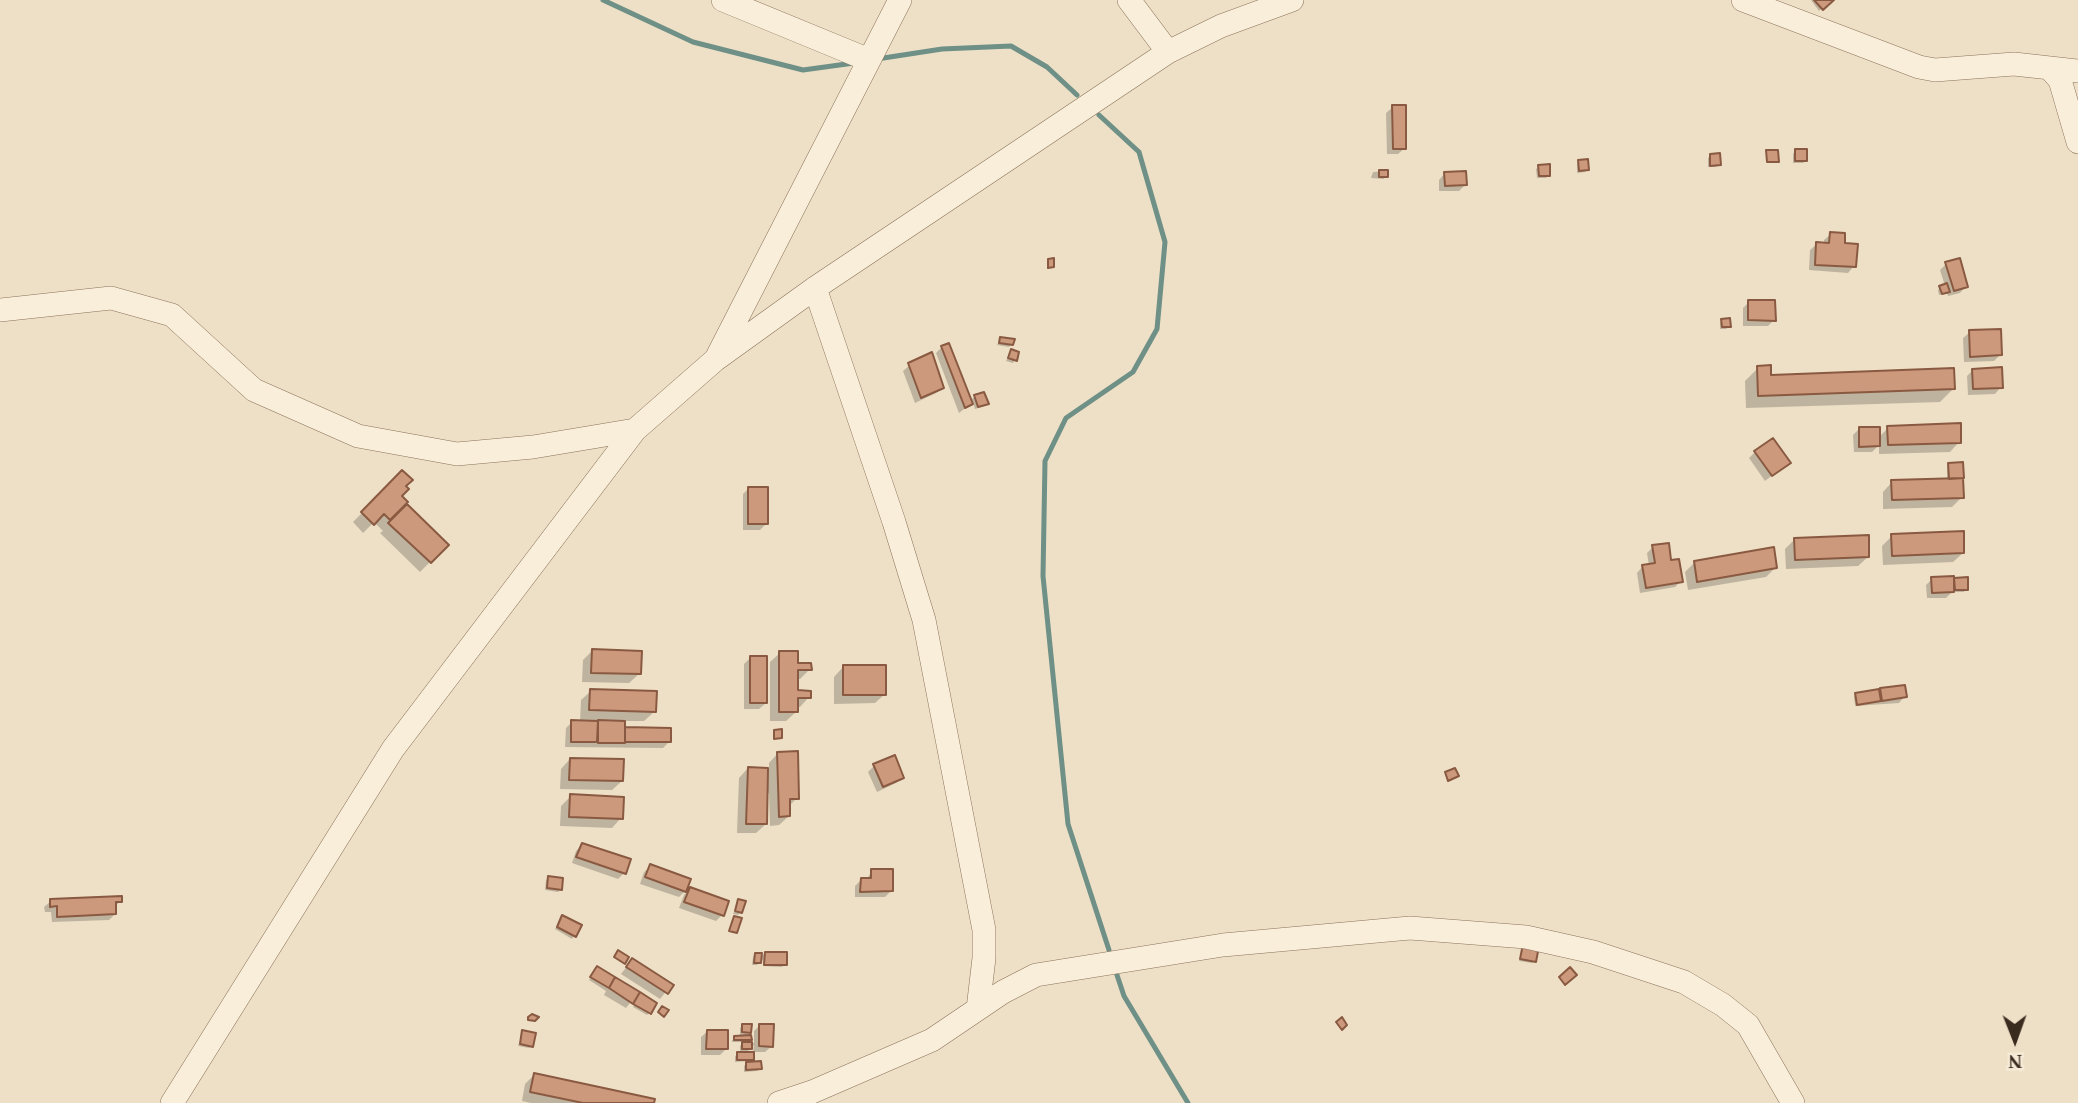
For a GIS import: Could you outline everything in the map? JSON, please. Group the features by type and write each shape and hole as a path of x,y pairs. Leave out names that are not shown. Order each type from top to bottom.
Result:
{"street":[{"path":"723,0 772,11 869,60"},
{"path":"715,360 900,0"},
{"path":"1129,0 1168,52"},
{"path":"172,1103 393,749 635,430 715,360 815,288 1168,52 1221,26 1292,0"},
{"path":"1743,0 1919,67 1935,70 2014,64 2078,71"},
{"path":"2051,69 2060,80 2078,142"},
{"path":"815,288 924,620 984,930 984,958 978,1009"},
{"path":"0,310 111,298 156,309 172,315 254,390 358,436 457,454 533,447 635,430"},
{"path":"779,1103 932,1040 1036,975 1223,945 1410,928 1526,937 1593,952 1684,982 1723,1005 1748,1025 1793,1103"}],"building":[{"path":"1814,0 1834,0 1823,10"},
{"path":"1392,105 1406,105 1406,149 1393,149"},
{"path":"1795,149 1807,149 1807,161 1795,161"},
{"path":"1766,150 1778,150 1779,162 1767,162"},
{"path":"1720,153 1721,165 1710,166 1710,154"},
{"path":"1588,159 1589,170 1579,171 1578,160"},
{"path":"1550,164 1550,176 1539,176 1538,165"},
{"path":"1379,170 1388,170 1388,177 1379,177"},
{"path":"1466,171 1467,185 1445,186 1444,172"},
{"path":"1830,232 1845,233 1845,243 1858,244 1856,267 1815,265 1816,242 1829,243"},
{"path":"1054,258 1054,267 1048,268 1048,259"},
{"path":"1960,258 1968,287 1954,291 1945,262"},
{"path":"1947,283 1950,292 1942,294 1939,286"},
{"path":"1748,300 1775,300 1776,321 1748,320"},
{"path":"1730,318 1731,327 1722,327 1721,319"},
{"path":"2001,329 2002,355 1970,357 1969,330"},
{"path":"1000,337 1015,339 1013,345 999,343"},
{"path":"949,343 973,404 965,408 941,346"},
{"path":"1011,349 1019,352 1017,361 1008,358"},
{"path":"932,352 944,388 921,398 908,363"},
{"path":"1771,365 1771,375 1954,368 1955,389 1758,396 1757,366"},
{"path":"2002,367 2003,388 1973,389 1972,369"},
{"path":"984,392 989,404 978,407 974,395"},
{"path":"1961,423 1961,443 1888,445 1887,426"},
{"path":"1859,427 1880,427 1880,446 1859,447"},
{"path":"1773,438 1791,463 1772,476 1754,451"},
{"path":"1963,462 1964,478 1949,479 1948,463"},
{"path":"402,470 413,480 406,486 409,489 402,496 408,502 390,520 384,514 374,525 361,512"},
{"path":"1963,478 1964,498 1892,500 1891,480"},
{"path":"748,487 768,487 768,524 748,524"},
{"path":"407,504 449,545 431,563 388,523"},
{"path":"1964,531 1964,553 1892,556 1891,534"},
{"path":"1869,535 1869,557 1795,560 1794,538"},
{"path":"1669,543 1671,560 1679,559 1683,582 1646,588 1642,565 1655,563 1652,545"},
{"path":"1774,547 1777,568 1697,582 1694,561"},
{"path":"1954,576 1954,592 1932,593 1931,577"},
{"path":"1968,577 1968,590 1955,590 1954,578"},
{"path":"592,649 642,651 641,674 591,673"},
{"path":"779,651 798,651 798,663 811,663 812,670 798,670 798,690 811,691 811,698 798,698 798,712 779,712"},
{"path":"750,656 767,656 767,703 750,703"},
{"path":"843,665 886,665 886,695 843,695"},
{"path":"1905,685 1907,697 1882,701 1880,688"},
{"path":"590,689 657,691 656,712 589,710"},
{"path":"1879,689 1881,701 1857,705 1855,693"},
{"path":"571,720 598,721 597,742 571,742"},
{"path":"598,720 625,721 625,743 598,743"},
{"path":"625,727 671,728 671,742 625,742"},
{"path":"782,729 782,738 774,739 774,730"},
{"path":"798,751 799,799 790,799 790,816 779,817 777,752"},
{"path":"895,755 904,778 883,787 873,764"},
{"path":"570,758 624,759 623,781 569,780"},
{"path":"748,767 768,768 767,824 746,824"},
{"path":"1455,768 1459,776 1448,781 1445,772"},
{"path":"570,794 624,797 623,819 569,817"},
{"path":"582,843 631,859 626,874 576,857"},
{"path":"650,864 691,879 686,892 645,877"},
{"path":"871,869 893,869 893,891 860,892 861,878 871,878"},
{"path":"548,876 563,878 562,890 547,888"},
{"path":"690,887 729,901 724,916 684,902"},
{"path":"122,896 122,902 116,902 116,914 57,917 57,906 50,907 50,899"},
{"path":"738,899 746,901 742,913 735,911"},
{"path":"562,915 582,925 576,937 557,927"},
{"path":"734,916 742,918 737,933 729,931"},
{"path":"1523,944 1539,946 1536,962 1520,959"},
{"path":"618,950 629,957 625,964 614,957"},
{"path":"765,952 787,952 787,965 764,965"},
{"path":"755,953 762,953 761,963 754,963"},
{"path":"632,958 674,985 668,994 626,967"},
{"path":"597,966 615,977 609,988 590,977"},
{"path":"1570,967 1577,975 1565,985 1559,977"},
{"path":"615,977 640,992 633,1004 609,988"},
{"path":"640,992 657,1003 651,1014 633,1004"},
{"path":"662,1006 669,1010 664,1017 658,1012"},
{"path":"532,1014 539,1017 535,1021 528,1020"},
{"path":"1342,1017 1347,1025 1342,1030 1336,1022"},
{"path":"742,1024 752,1024 751,1033 742,1032"},
{"path":"759,1024 774,1024 773,1047 759,1046"},
{"path":"522,1030 536,1033 533,1047 520,1044"},
{"path":"707,1030 728,1030 728,1049 706,1049"},
{"path":"751,1035 752,1040 734,1040 734,1036"},
{"path":"742,1042 752,1042 752,1049 742,1049"},
{"path":"737,1052 754,1052 754,1060 737,1060"},
{"path":"761,1061 762,1069 746,1070 746,1062"},
{"path":"534,1073 655,1099 654,1103 583,1103 530,1092"}],"waterway":[{"path":"603,0 693,42 803,70 854,63"},
{"path":"877,59 942,49 1011,46 1047,67 1077,95"},
{"path":"1099,115 1139,152 1165,242 1157,329 1133,372 1066,418 1045,461 1043,576 1068,824 1109,950"},
{"path":"1117,975 1124,996 1188,1103"}]}
